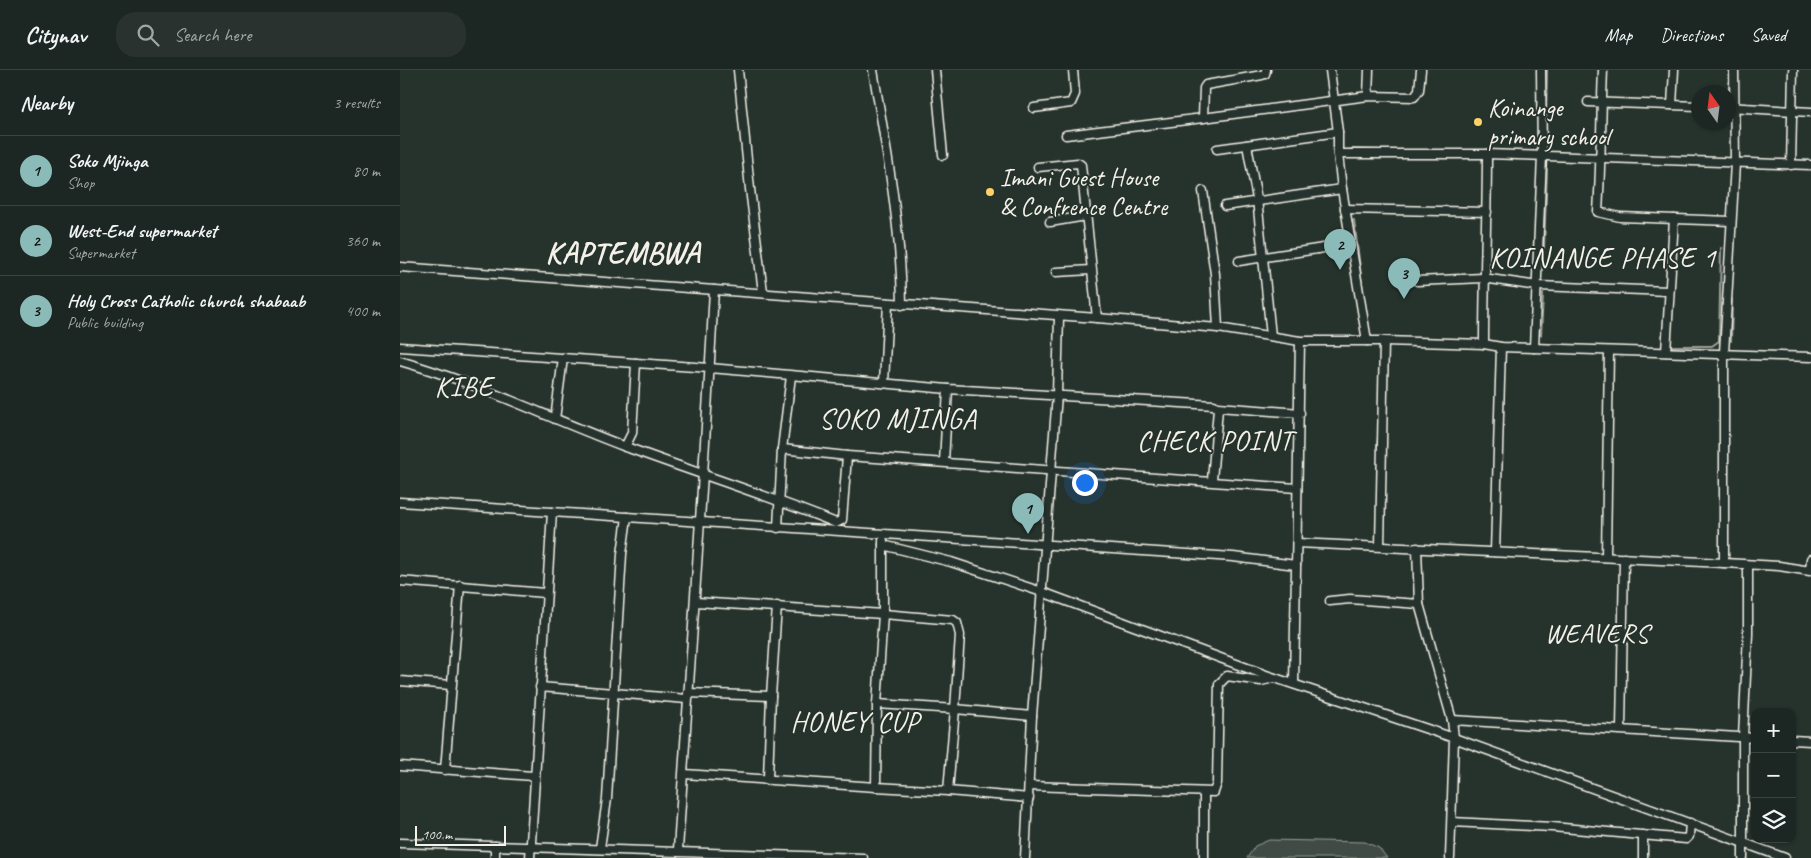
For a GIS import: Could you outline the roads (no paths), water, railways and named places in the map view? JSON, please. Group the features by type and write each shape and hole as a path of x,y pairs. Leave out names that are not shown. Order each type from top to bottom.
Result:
{"street":[{"path":"738,70 750,189 764,292"},
{"path":"873,70 902,269 902,305"},
{"path":"934,70 943,155"},
{"path":"1034,108 1071,103 1075,94 1073,70"},
{"path":"1203,118 1206,85 1262,75 1265,74 1266,70"},
{"path":"1330,70 1338,132 1338,154 1342,189 1366,341"},
{"path":"1368,96 1369,70"},
{"path":"1066,135 1368,96 1416,96 1420,90 1421,70"},
{"path":"1534,348 1542,156 1541,70"},
{"path":"1602,70 1602,157 1598,212 1620,217 1731,221"},
{"path":"1672,106 1674,70"},
{"path":"1733,85 1734,70"},
{"path":"1791,165 1793,70"},
{"path":"1588,102 1691,106"},
{"path":"1736,107 1811,112"},
{"path":"1724,563 1724,353 1736,163 1733,130"},
{"path":"1217,149 1338,132"},
{"path":"1247,145 1257,199 1271,336"},
{"path":"1338,154 1487,154 1811,165"},
{"path":"1484,344 1483,278 1487,212 1487,154"},
{"path":"1038,167 1078,163 1081,165 1097,318"},
{"path":"1225,206 1257,199 1342,189"},
{"path":"1203,191 1214,274 1218,328"},
{"path":"1345,209 1487,212"},
{"path":"1050,222 1086,216"},
{"path":"1666,352 1668,291 1674,220"},
{"path":"1239,261 1350,244"},
{"path":"400,267 764,292 902,305 1097,318 1218,328 1300,341 1484,344 1501,347 1811,357"},
{"path":"1056,272 1091,270"},
{"path":"1417,281 1483,278 1538,286 1668,291"},
{"path":"678,850 696,602 714,290"},
{"path":"884,384 888,303"},
{"path":"1025,858 1032,716 1057,394 1059,316"},
{"path":"1294,684 1300,341"},
{"path":"1380,546 1384,341"},
{"path":"400,347 710,368 948,389 1057,394 1300,413"},
{"path":"1495,552 1501,347"},
{"path":"1606,557 1608,351"},
{"path":"555,419 562,358"},
{"path":"400,361 437,372 625,447 780,501 836,524 842,520 847,456"},
{"path":"625,447 632,433 636,363"},
{"path":"778,528 782,449 791,376"},
{"path":"944,462 948,389"},
{"path":"1212,480 1218,407"},
{"path":"782,449 847,456 1212,480 1297,488"},
{"path":"400,502 883,536 1258,559 1296,565"},
{"path":"530,858 533,776 552,512"},
{"path":"600,848 607,799 622,554 626,517"},
{"path":"876,787 877,704 883,614 883,536"},
{"path":"1297,543 1724,563 1810,571 1811,559"},
{"path":"883,545 951,562 1042,592 1275,678 1454,738 1785,858"},
{"path":"1417,548 1419,604 1452,720 1454,738 1450,858"},
{"path":"1621,729 1624,558"},
{"path":"1743,858 1743,737 1748,634 1748,565"},
{"path":"400,581 546,593"},
{"path":"445,770 460,585"},
{"path":"1330,601 1350,599 1419,604"},
{"path":"696,602 947,618 957,623 960,635 948,791"},
{"path":"768,778 777,606"},
{"path":"1029,786 1214,792 1217,783 1219,684 1227,676 1261,681 1275,678"},
{"path":"400,681 451,685"},
{"path":"540,687 688,696 771,696"},
{"path":"877,704 1032,716"},
{"path":"1452,720 1751,738"},
{"path":"1796,740 1811,742"},
{"path":"400,766 533,776"},
{"path":"684,774 768,778 1029,798"},
{"path":"1204,793 1204,858"},
{"path":"1452,822 1552,827 1688,839 1690,823"},
{"path":"1643,836 1643,858"},
{"path":"400,843 678,850 863,858"},
{"path":"495,846 495,858"}],"waterway":[{"path":"1546,116 1547,70"},
{"path":"1729,85 1731,75"},
{"path":"1351,149 1380,150"},
{"path":"1544,248 1547,169"},
{"path":"1354,220 1363,292"},
{"path":"1670,346 1712,346 1719,341 1721,248"},
{"path":"1541,335 1543,294"},
{"path":"1731,341 1732,299"},
{"path":"1377,447 1378,437"}],"place":[{"name":"Koinange primary school","path":"1478,122"},
{"name":"Imani Guest House & Confrence Centre","path":"990,192"},
{"name":"West-End supermarket","path":"1340,270"},
{"name":"Holy Cross Catholic church shabaab","path":"1404,299"},
{"name":"Soko Mjinga","path":"1028,534"}],"district":[{"name":"KAPTEMBWA","path":"623,253"},
{"name":"KOINANGE PHASE 1","path":"1603,257"},
{"name":"KIBE","path":"464,386"},
{"name":"SOKO MJINGA","path":"898,418"},
{"name":"CHECK POINT","path":"1215,440"},
{"name":"WEAVERS","path":"1597,633"},
{"name":"HONEY CUP","path":"855,721"}]}
